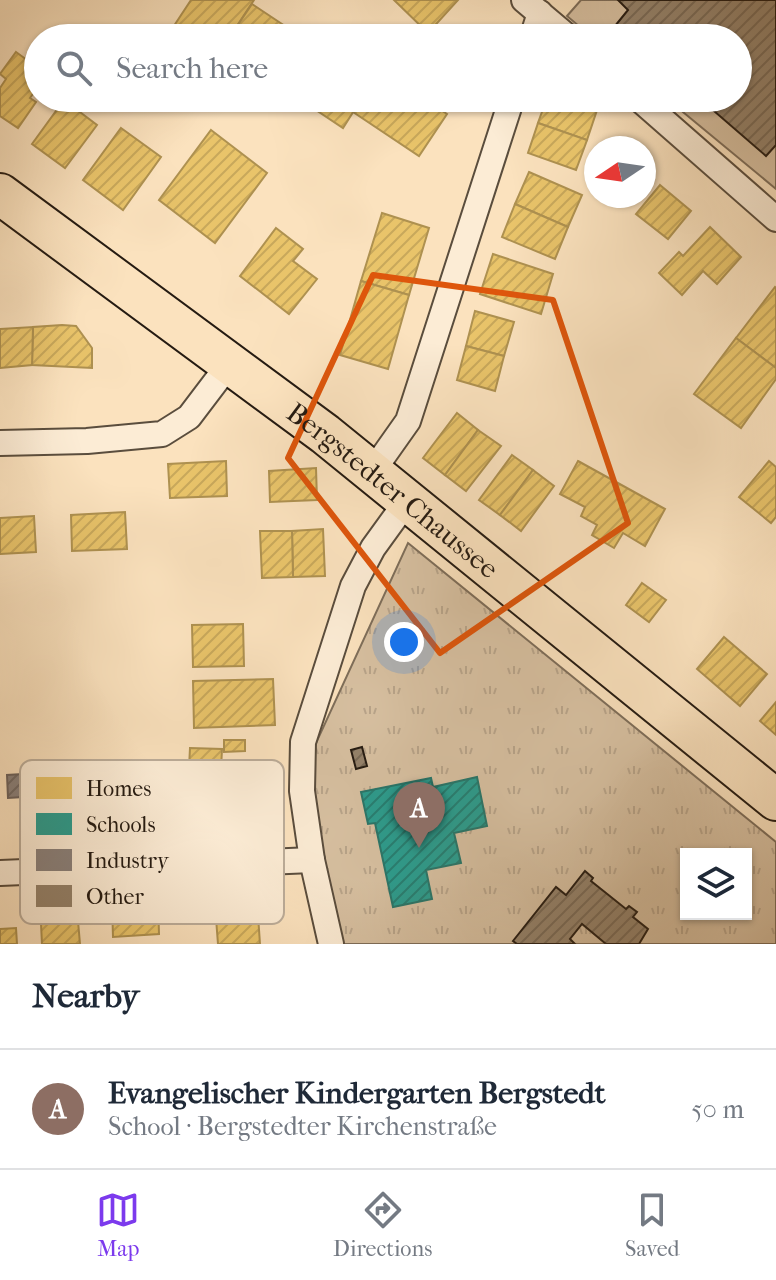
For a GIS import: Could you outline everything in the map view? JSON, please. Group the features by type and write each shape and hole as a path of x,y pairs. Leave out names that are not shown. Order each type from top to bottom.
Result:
{"main road":[{"name":"Bergstedter Chaussee","path":"0,194 372,472 776,800"}],"street":[{"path":"532,6 553,24"},
{"path":"372,472 408,421 507,112"},
{"path":"654,112 776,219"},
{"path":"0,443 87,441 162,434 189,417 230,363"},
{"path":"331,944 312,860 302,791 303,742 353,586 373,548 407,501"},
{"path":"284,861 312,860"},
{"path":"0,873 20,872"}],"highlighted area":[{"path":"373,275 553,300 628,523 440,653 288,458"}],"green space":[{"path":"581,0 776,0 776,189 683,112 752,112 752,24 576,24 567,16"},
{"path":"408,543 776,842 776,944 340,944 305,767"}],"building: Homes":[{"path":"191,0 254,0 238,24 175,24"},
{"path":"394,0 458,0 436,24 419,24"},
{"path":"252,4 282,24 238,24"},
{"path":"16,52 24,58 24,112 29,112 18,128 0,116 0,88 6,79 0,74"},
{"path":"55,112 80,112 97,125 65,168 32,144"},
{"path":"319,112 353,112 343,128"},
{"path":"353,112 447,114 419,156"},
{"path":"542,112 596,112 588,136 584,136 584,139 538,123"},
{"path":"538,123 584,139 576,170 528,153"},
{"path":"121,128 161,157 123,210 83,180"},
{"path":"211,130 267,173 215,243 159,200"},
{"path":"529,172 582,195 568,227 515,204"},
{"path":"660,185 691,211 668,239 636,214 641,208 656,208 656,190"},
{"path":"515,204 568,227 555,259 502,237"},
{"path":"382,213 429,228 409,295 361,281"},
{"path":"710,227 741,257 717,284 703,271 682,295 659,273 679,252 683,256"},
{"path":"276,228 303,249 293,261 317,279 289,314 240,276"},
{"path":"493,254 553,274 541,314 480,294"},
{"path":"361,281 409,295 388,369 340,355"},
{"path":"776,288 776,368 736,338"},
{"path":"475,311 514,322 504,356 466,346"},
{"path":"76,326 92,348 92,368 32,365 33,327"},
{"path":"33,327 32,365 0,368 0,329"},
{"path":"736,338 776,368 776,379 741,428 694,394"},
{"path":"466,346 504,356 495,391 457,380"},
{"path":"457,413 478,430 445,475 423,458"},
{"path":"478,430 501,446 466,491 445,475"},
{"path":"512,455 533,470 500,515 479,500"},
{"path":"226,461 227,496 170,498 168,464"},
{"path":"578,461 665,509 645,546 623,533 614,548 592,535 597,525 581,516 585,507 560,494"},
{"path":"769,461 776,467 776,517 771,523 739,497"},
{"path":"316,468 317,500 270,502 269,471"},
{"path":"533,470 554,486 521,531 500,515"},
{"path":"125,512 127,549 72,551 71,515"},
{"path":"34,516 36,552 0,554 0,518"},
{"path":"323,529 325,576 293,577 292,531"},
{"path":"260,531 292,531 293,577 262,578"},
{"path":"642,583 666,600 649,622 626,605"},
{"path":"243,624 244,666 193,667 192,625"},
{"path":"724,637 767,674 740,706 697,669"},
{"path":"273,679 275,725 194,728 193,681"},
{"path":"776,702 776,735 760,721"},
{"path":"224,740 245,740 245,751 224,752"},
{"path":"190,748 222,749 221,760 189,760"},
{"path":"41,924 78,924 80,944 42,944"},
{"path":"113,924 159,924 159,934 113,937"},
{"path":"216,924 259,924 260,944 218,944"},
{"path":"16,928 17,944 0,944 0,929"}],"building: Schools":[{"path":"477,777 487,826 454,833 461,863 426,870 432,899 393,907 375,823 368,824 361,792 431,778 433,787"}],"building: Industry":[{"path":"20,774 20,797 8,798 7,775"}],"building: Other":[{"path":"618,0 776,0 776,145 766,156 715,112 752,112 752,24 617,24 628,10"},
{"path":"362,747 367,766 356,769 351,750"},
{"path":"585,871 593,878 591,881 626,909 629,906 637,912 633,917 648,929 639,944 606,944 582,924 570,939 575,944 517,944 513,941 556,887 566,895"}],"place":[{"name":"Evangelischer Kindergarten Bergstedt","path":"419,848"}]}
